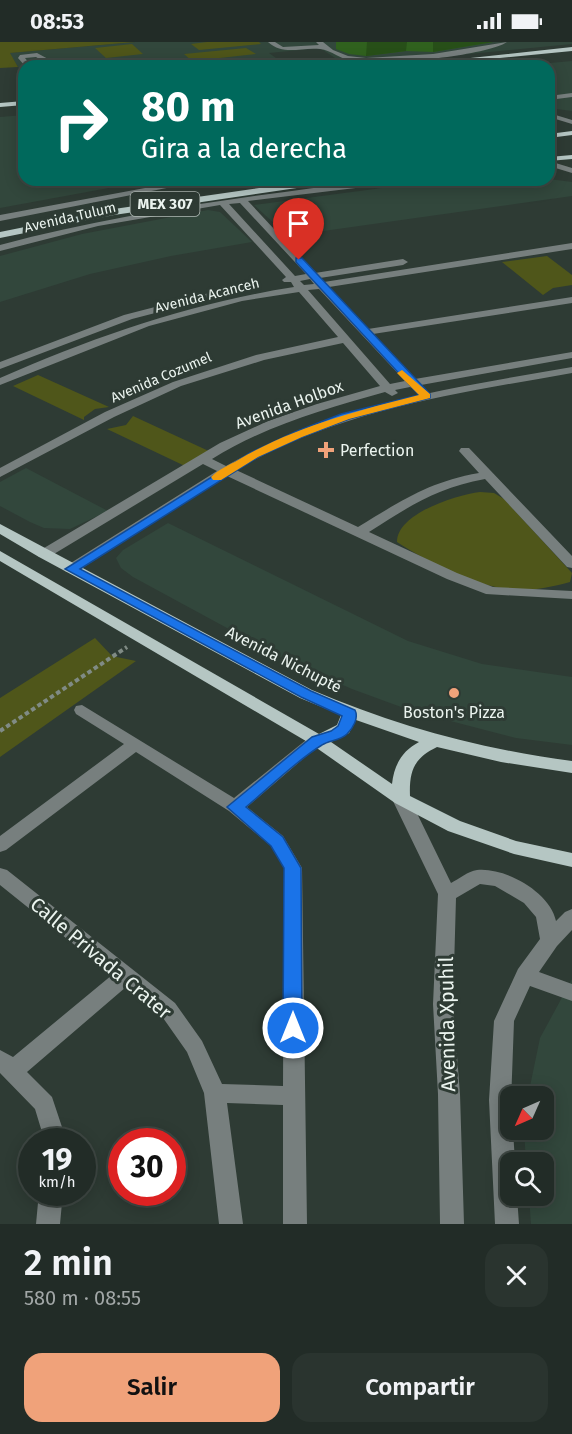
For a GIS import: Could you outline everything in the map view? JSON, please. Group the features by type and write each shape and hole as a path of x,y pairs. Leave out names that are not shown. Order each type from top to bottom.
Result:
{"main road":[{"path":"465,60 572,49"},
{"path":"523,60 572,55"},
{"path":"0,105 18,104"},
{"path":"0,111 18,110"},
{"path":"555,135 572,133"},
{"path":"555,160 572,157"},
{"name":"Avenida Tulum","path":"0,226 224,186"},
{"name":"Avenida Tulum","path":"0,235 114,212 290,186"},
{"path":"313,191 324,186"},
{"name":"Avenida Nichupté","path":"0,528 71,569 306,694 349,713 433,742 517,760 572,767"},
{"path":"0,555 317,740 401,799 464,829 514,847 572,860"},
{"path":"317,740 336,735 349,719 349,713"},
{"path":"401,799 401,772 405,762 412,754 433,742"}],"street":[{"path":"272,43 287,42"},
{"path":"375,60 486,49 498,47 504,42"},
{"path":"272,43 282,50 321,44 345,57 357,60"},
{"path":"435,55 442,60"},
{"path":"416,57 420,60"},
{"path":"555,97 572,95"},
{"path":"555,114 572,115"},
{"path":"555,116 572,122"},
{"path":"555,164 572,171"},
{"path":"561,177 572,178"},
{"name":"Avenida Tulum","path":"0,218 161,186"},
{"name":"Avenida Tulum","path":"0,248 36,237 131,217 222,202 351,186"},
{"path":"242,200 314,275 411,383 426,396"},
{"path":"222,202 296,283 386,388 401,401"},
{"name":"Avenida Acanceh","path":"0,382 145,324 296,283 314,275 572,237"},
{"name":"Avenida Acanceh","path":"0,366 128,317 218,293 296,283 322,285 572,246"},
{"path":"366,333 572,300"},
{"name":"Avenida Cozumel","path":"0,472 175,385 225,367 297,347 345,339"},
{"name":"Avenida Holbox","path":"44,554 224,446 272,424 321,406 386,388 572,355"},
{"name":"Avenida Holbox","path":"71,569 227,471 298,434 345,417 401,401 572,370"},
{"path":"465,451 572,564"},
{"path":"202,459 452,576 491,591 572,595"},
{"path":"358,532 422,493 453,481 487,475"},
{"path":"82,710 235,807 277,841 292,868 295,1224"},
{"path":"235,807 317,740"},
{"path":"0,845 136,744"},
{"name":"Avenida Xpuhil","path":"401,799 447,894 442,1004 449,1094 452,1224"},
{"name":"Calle Privada Crater","path":"0,874 168,1009 195,1047 215,1093 231,1224"},
{"path":"447,894 477,877 499,879 531,898 545,914 549,940"},
{"path":"507,1224 500,1100 504,1021 525,975 549,940 572,917"},
{"path":"525,975 572,993"},
{"path":"52,1128 45,1104 7,1065 125,976"},
{"path":"215,1093 293,1096"},
{"path":"48,1224 50,1206"}],"path":[{"path":"0,731 142,637"}],"shaded area":[{"path":"135,42 572,42 572,44 408,60 338,60 320,48 269,53 279,60 18,60 18,67 9,53"},
{"path":"572,61 572,111 555,109 555,63"},
{"path":"18,116 18,186 119,186 0,208 0,117"},
{"path":"555,180 572,182 572,196 288,236 254,205 397,186 555,186"},
{"path":"208,210 220,212 252,242 171,256 90,274 0,302 0,256 82,234"},
{"path":"26,468 108,511 70,529 44,528 0,506 0,482"},
{"path":"168,523 408,641 482,664 572,677 572,745 516,738 412,711 352,689 284,659 133,577 121,568 116,558 123,550"},
{"path":"572,979 572,1224 531,1224 530,1206 554,1206 554,1152 525,1152 525,1140 554,1140 554,1086 530,1086 540,1038"}],"green space":[{"path":"0,42 135,42 10,53 18,67 0,68"},
{"path":"259,42 261,44 199,50 191,44"},
{"path":"132,44 143,54 106,58 95,48"},
{"path":"246,48 256,54 191,60 184,54"},
{"path":"547,256 572,275 572,285 553,288 543,295 502,262"},
{"path":"38,375 109,407 95,409 84,417 84,420 13,386"},
{"path":"133,416 213,453 187,467 107,429 126,425"},
{"path":"480,492 494,493 504,499 572,573 570,582 528,590 500,588 453,572 423,558 397,542 407,522 417,514 444,501"},
{"path":"95,638 112,656 136,661 0,757 0,698"}],"slow traffic":[{"path":"217,477 254,455 298,434 377,407 426,396 402,373"}],"place":[{"name":"Perfection","path":"326,450"},
{"name":"Boston's Pizza","path":"454,693"}],"route":[{"path":"293,1028 292,868 277,841 235,807 317,740 336,735 347,724 349,713 306,694 71,569 254,455 298,434 345,417 426,396 411,383 299,260"}]}
